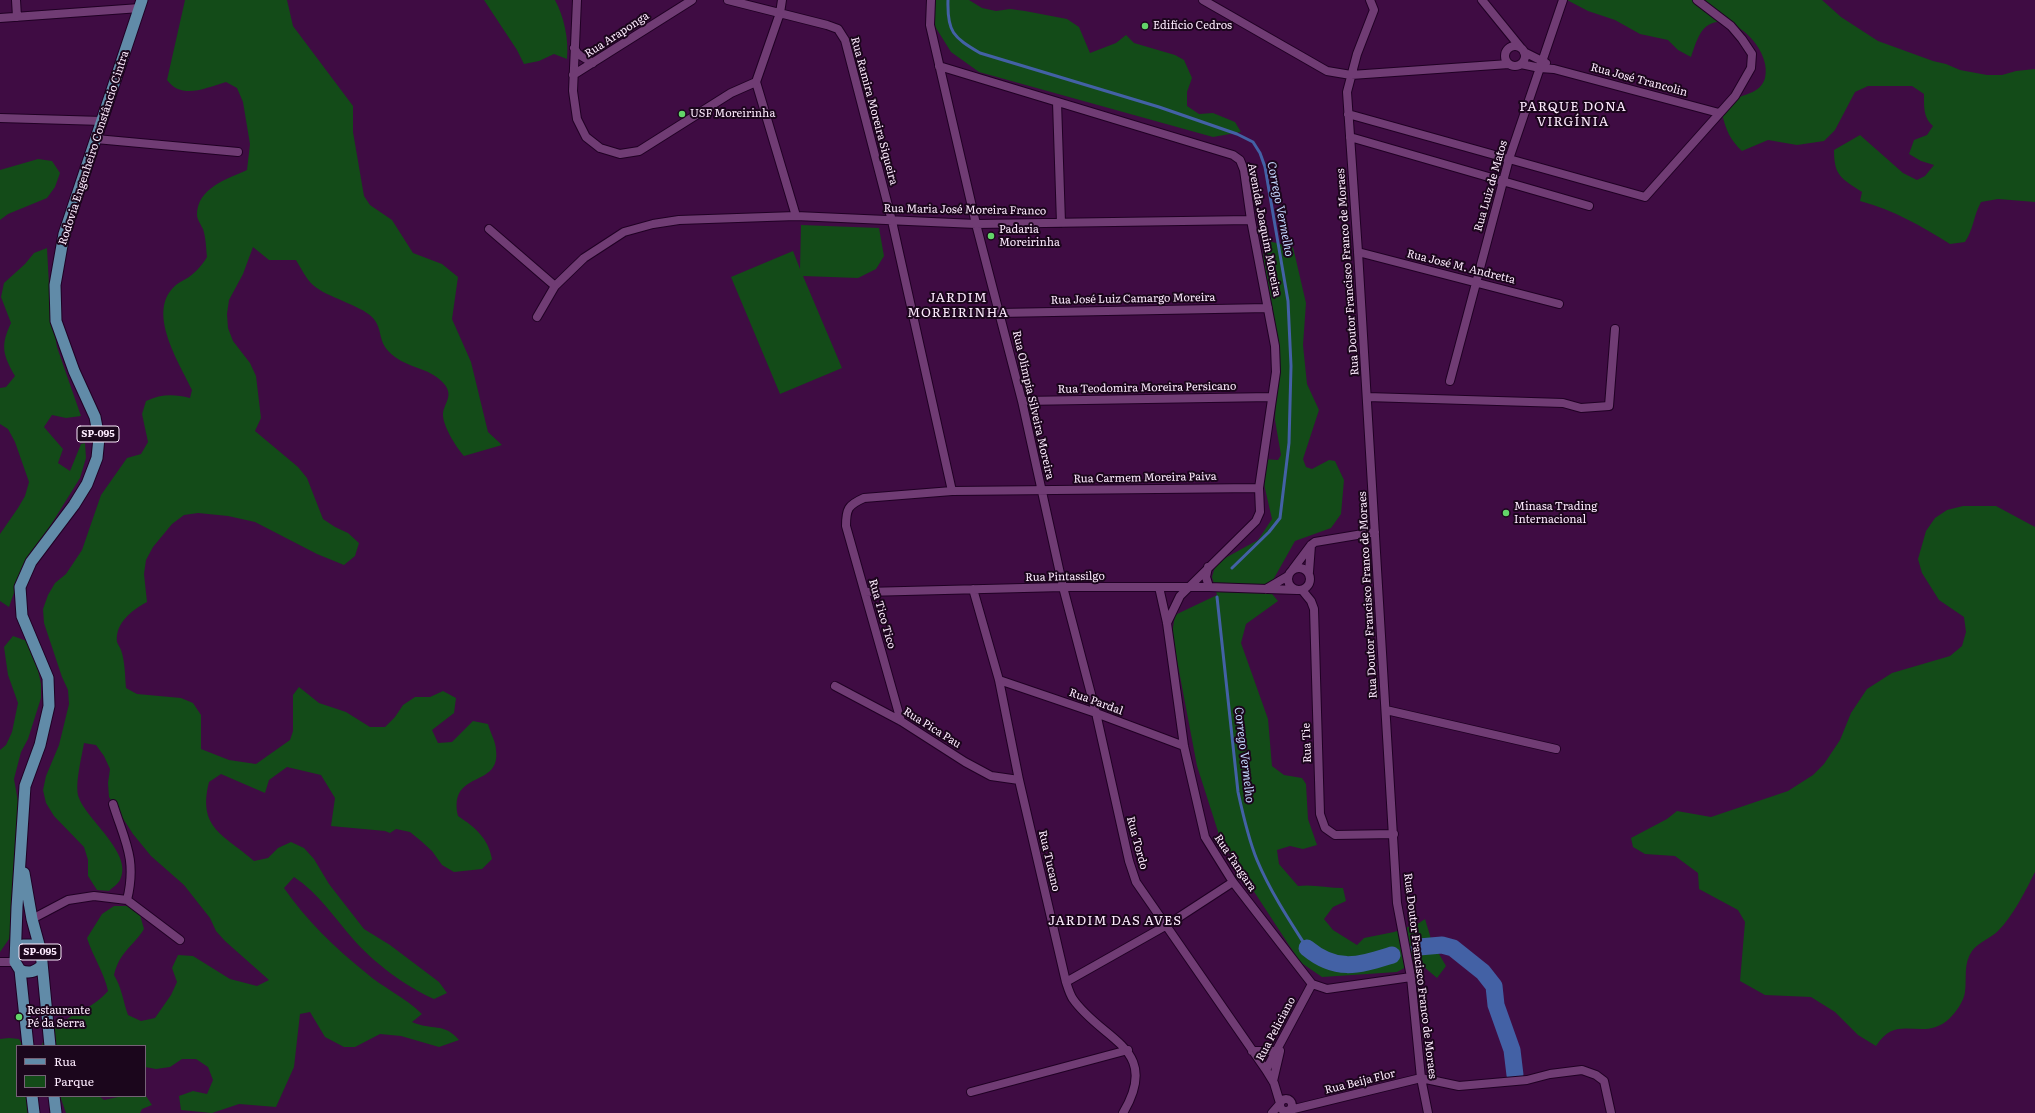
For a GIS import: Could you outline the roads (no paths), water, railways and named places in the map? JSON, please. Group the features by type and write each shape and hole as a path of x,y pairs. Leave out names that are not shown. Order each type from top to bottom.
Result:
{"main road":[{"name":"Rodovia Engenheiro Constâncio Cintra","path":"28,1045 17,961 17,907 22,859 26,786 40,745 49,706 48,678 22,616 20,587 31,562 74,505 87,484 97,458 99,438 95,417 74,371 56,321 55,285 64,234 141,4"},
{"name":"Rodovia Engenheiro Constâncio Cintra","path":"22,859 32,919 40,952 50,1045"},
{"path":"40,952 31,945 24,945 17,961 26,972 34,972 42,966"},
{"path":"32,1097 34,1113"},
{"path":"54,1097 56,1113"}],"street":[{"path":"16,0 17,17"},
{"path":"577,0 573,91 578,119 586,137 600,148 620,154 639,151 731,93 756,82"},
{"name":"Rua Araponga","path":"573,76 692,0"},
{"path":"728,0 780,13"},
{"path":"782,0 780,13 756,82 796,216"},
{"name":"Rua Olímpia Silveira Moreira","path":"931,0 930,26 976,224 1022,401 1063,587"},
{"path":"1203,0 1327,71 1351,75 1488,65 1509,64 1513,66 1521,64 1524,60 1522,50 1482,0"},
{"name":"Rua Doutor Francisco Franco de Moraes","path":"1370,0 1374,10 1357,54 1351,75 1347,92 1348,114 1358,252 1397,903 1411,977 1421,1078 1428,1113"},
{"name":"Rua Luiz de Matos","path":"1450,381 1509,159 1563,0"},
{"path":"1348,114 1645,197 1719,112 1735,96 1751,68 1752,54 1742,39 1731,26 1697,0"},
{"path":"0,18 141,4"},
{"name":"Rua Ramira Moreira Siqueira","path":"780,13 838,29 845,40 892,221 952,491"},
{"path":"1509,34 1507,52 1509,64"},
{"path":"1488,65 1517,46 1522,50"},
{"path":"574,48 578,54 593,63"},
{"name":"Rua José Trancolin","path":"1522,50 1542,65"},
{"name":"Rua José Trancolin","path":"1521,64 1542,65 1719,112"},
{"name":"Avenida Joaquim Moreira","path":"940,66 1233,155 1240,160 1244,170 1251,220 1275,346 1276,372 1259,488 1260,512 1256,521 1188,587 1175,604 1167,623"},
{"path":"1057,102 1061,223"},
{"path":"0,118 102,121"},
{"path":"1350,137 1588,206"},
{"path":"96,139 238,152"},
{"name":"Rua Maria José Moreira Franco","path":"537,317 555,286 584,258 624,232 653,224 679,220 796,216 976,224 1251,220"},
{"path":"489,228 555,286"},
{"name":"Rua José M. Andretta","path":"1358,252 1559,304"},
{"name":"Rua José Luiz Camargo Moreira","path":"999,313 1268,308"},
{"path":"1367,397 1563,403 1581,408 1609,406 1615,329"},
{"name":"Rua Teodomira Moreira Persicano","path":"1022,401 1272,397"},
{"name":"Rua Carmem Moreira Paiva","path":"846,514 851,504 864,498 952,491 1259,488"},
{"name":"Rua Tico Tico","path":"846,514 846,526 901,721"},
{"path":"1265,589 1288,576 1310,545 1315,542 1375,532"},
{"path":"1288,576 1290,585 1299,590 1309,585 1311,581 1309,572 1310,545"},
{"path":"1208,567 1206,577 1209,587"},
{"path":"1293,569 1301,567 1309,572"},
{"name":"Rua Pintassilgo","path":"865,592 1063,587 1209,587 1299,590"},
{"name":"Rua Tordo","path":"1063,587 1096,713 1129,861 1136,882 1167,924 1266,1070"},
{"name":"Rua Tangara","path":"1159,587 1167,623 1184,746 1205,837 1233,882 1312,984"},
{"name":"Rua Tucano","path":"973,589 999,680 1019,780 1066,982 1073,999 1128,1050 1135,1067 1136,1083 1130,1101 1123,1113"},
{"name":"Rua Tie","path":"1299,590 1311,601 1314,609 1320,814 1325,828 1335,835 1394,834"},
{"name":"Rua Pardal","path":"999,680 1096,713 1184,746"},
{"name":"Rua Pica Pau","path":"835,686 901,721 965,762 991,776 1019,780"},
{"path":"1386,710 1556,749"},
{"path":"113,804 129,850 132,880 127,900"},
{"path":"1066,982 1167,924 1233,882"},
{"path":"32,919 68,900 94,896 127,900 180,940"},
{"path":"0,962 17,961"},
{"path":"1312,984 1327,989 1411,977"},
{"name":"Rua Peliciano","path":"1285,1106 1266,1070 1312,984"},
{"path":"1273,1082 1276,1064 1284,1038"},
{"path":"971,1092 1128,1050"},
{"path":"1252,1051 1276,1051"},
{"path":"1421,1078 1459,1086 1527,1080 1550,1074 1582,1070 1596,1075 1604,1081 1611,1113"},
{"name":"Rua Beija Flor","path":"1285,1106 1303,1107 1421,1078"},
{"path":"1272,1113 1285,1106"}],"waterway":[{"name":"Corrego Vermelho","path":"948,0 949,20 954,32 958,38 980,53 1159,107 1237,134 1253,142 1260,153 1265,167 1288,301 1291,366 1289,443 1280,518 1269,532 1232,568"},
{"name":"Corrego Vermelho","path":"1217,597 1238,792 1246,826 1262,872 1280,905 1307,948"},
{"path":"1419,947 1442,945 1453,948 1483,972 1494,986 1496,1005 1512,1050 1515,1075"},
{"path":"1307,948 1328,961 1348,965 1369,962 1392,955"}],"place":[{"name":"Edifício Cedros","path":"1145,26"},
{"name":"USF Moreirinha","path":"682,114"},
{"name":"Padaria Moreirinha","path":"991,236"},
{"name":"Minasa Trading Internacional","path":"1506,513"},
{"name":"Restaurante Pé da Serra","path":"19,1017"}],"district":[{"name":"PARQUE DONA VIRGÍNIA","path":"1573,114"},
{"name":"JARDIM MOREIRINHA","path":"958,306"},
{"name":"JARDIM DAS AVES","path":"1115,921"}]}
